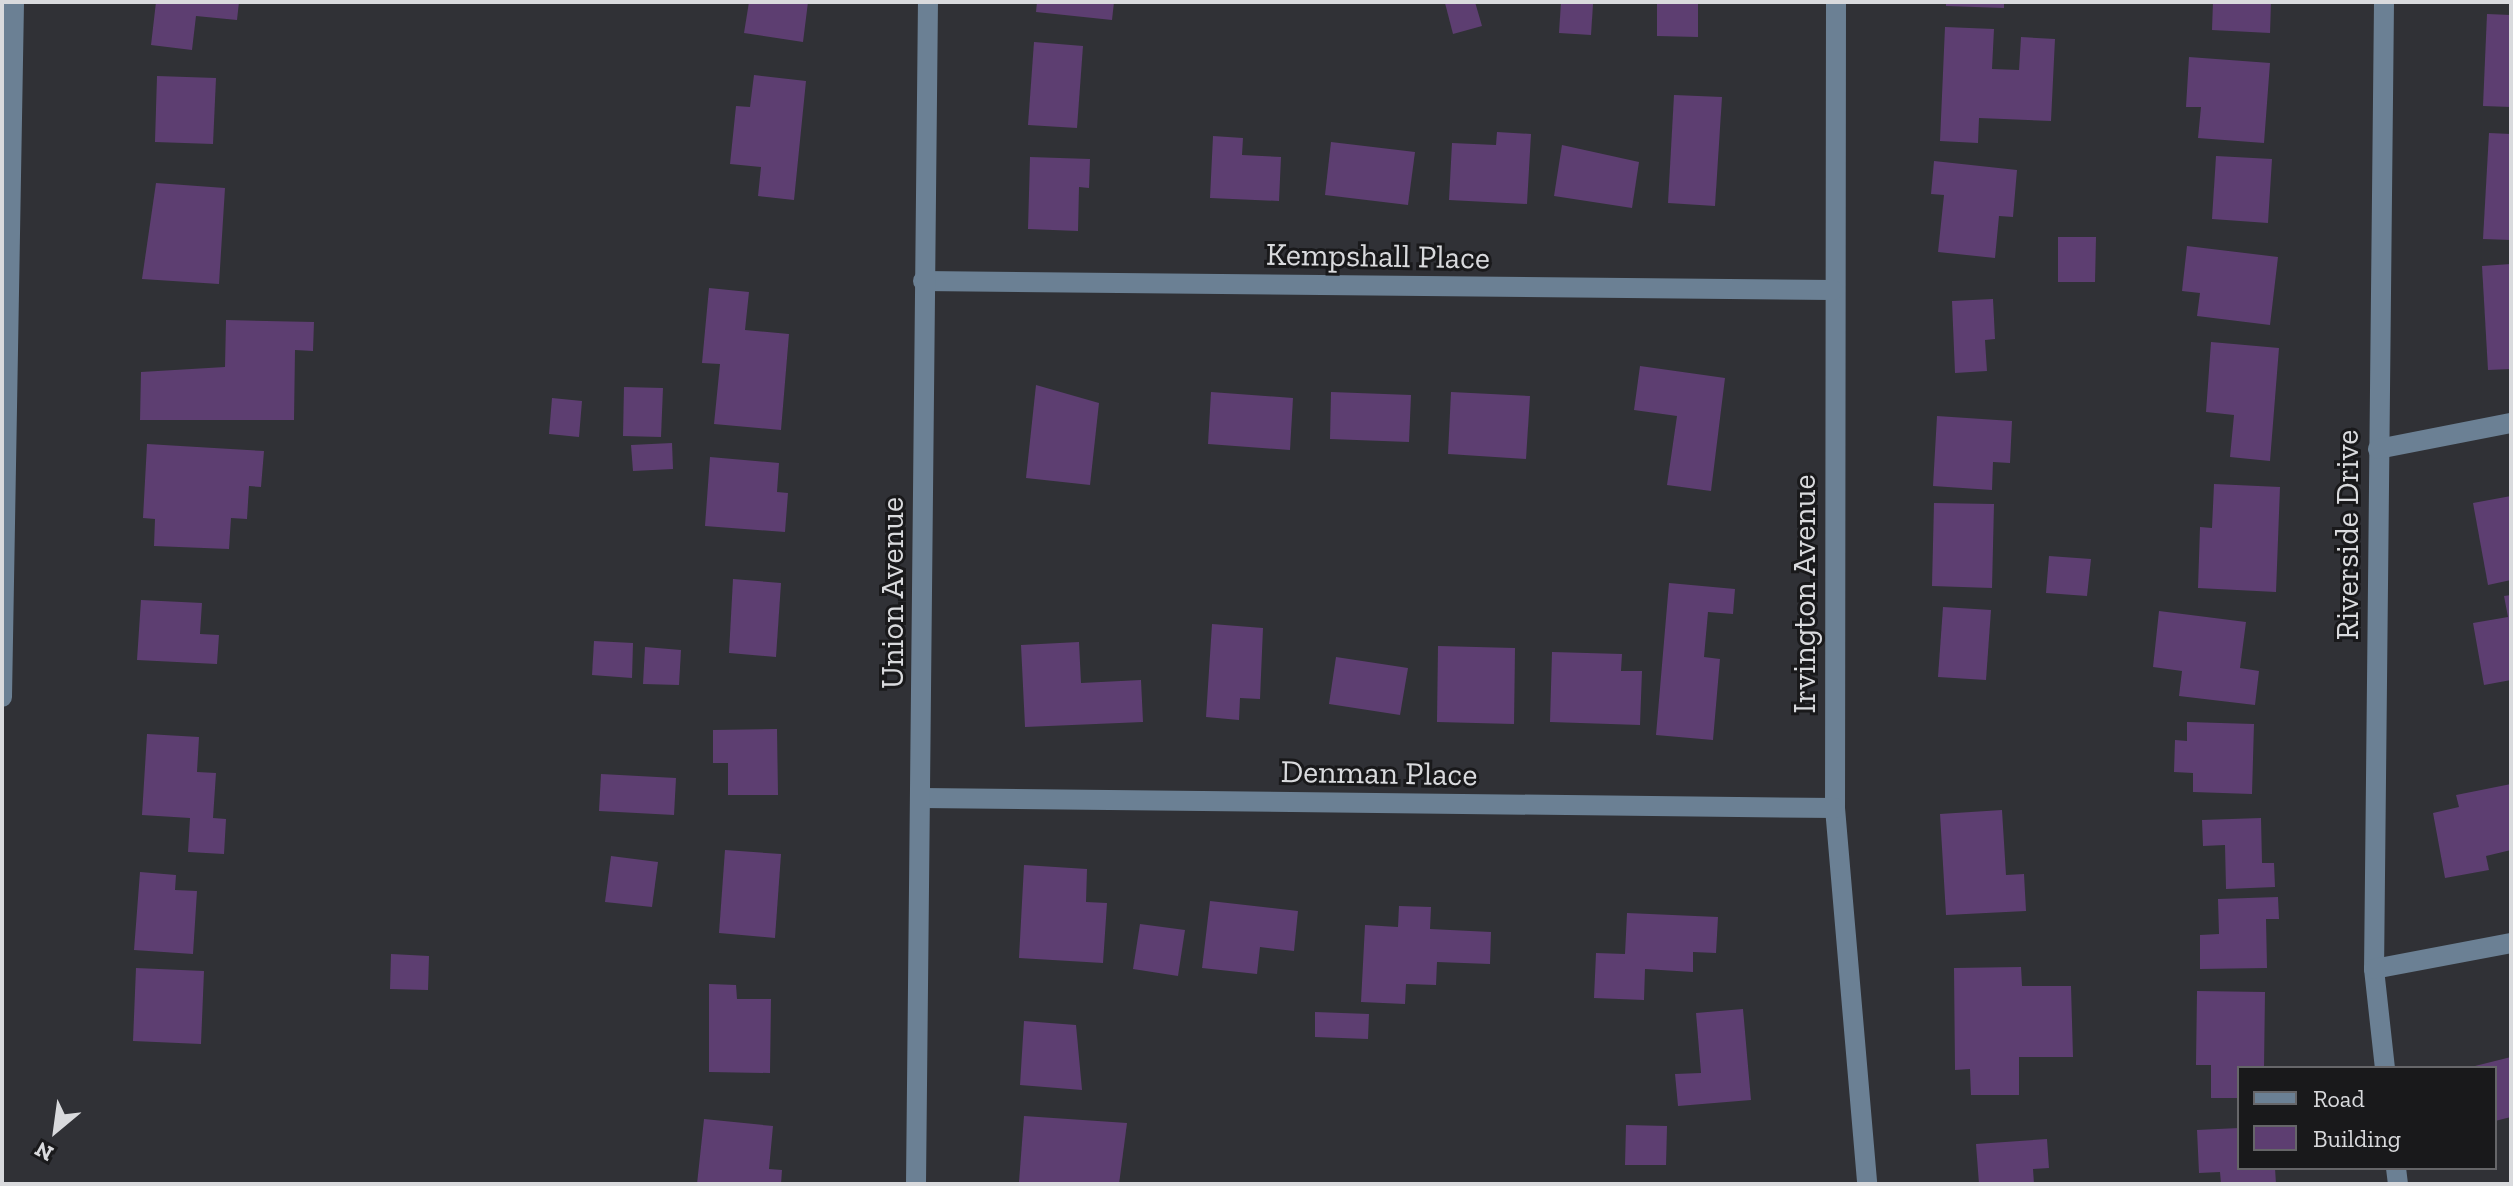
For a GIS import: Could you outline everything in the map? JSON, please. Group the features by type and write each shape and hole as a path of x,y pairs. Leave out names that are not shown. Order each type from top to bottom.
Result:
{"street":[{"path":"2,697 2,525 14,2"},
{"name":"Union Avenue","path":"916,1184 928,2"},
{"name":"Irvington Avenue","path":"1836,2 1833,290 1835,808 1867,1184"},
{"name":"Riverside Drive","path":"2384,2 2374,969 2385,1066"},
{"name":"Kempshall Place","path":"923,281 1833,290"},
{"path":"2378,449 2511,423"},
{"name":"Denman Place","path":"922,798 1835,808"},
{"path":"2374,969 2511,943"}],"building":[{"path":"156,2 239,2 237,20 196,16 192,50 151,45"},
{"path":"749,2 808,2 803,42 744,33"},
{"path":"1037,2 1114,2 1112,20 1036,12"},
{"path":"1475,2 1482,26 1453,34 1445,3"},
{"path":"1561,2 1593,4 1591,35 1559,33"},
{"path":"1657,2 1698,2 1698,37 1657,36"},
{"path":"1946,2 2004,2 2004,8 1946,6"},
{"path":"2213,2 2271,2 2270,33 2212,30"},
{"path":"2487,14 2511,15 2511,107 2483,106"},
{"path":"1945,27 1994,29 1992,69 2019,70 2021,37 2055,39 2051,121 1979,118 1978,143 1940,141"},
{"path":"1034,42 1083,46 1077,128 1028,125"},
{"path":"2189,57 2270,63 2264,143 2198,138 2201,107 2186,107"},
{"path":"754,75 806,81 794,200 758,196 761,167 730,164 736,106 750,107"},
{"path":"157,76 216,78 213,144 155,142"},
{"path":"1674,95 1722,97 1715,206 1668,203"},
{"path":"1497,132 1531,134 1527,204 1449,200 1452,143 1496,145"},
{"path":"2489,133 2511,134 2511,240 2483,239"},
{"path":"1213,136 1243,138 1242,155 1281,157 1279,201 1210,198"},
{"path":"1331,142 1415,152 1408,205 1325,195"},
{"path":"1562,145 1639,162 1632,208 1554,196"},
{"path":"2216,156 2272,159 2268,223 2212,219"},
{"path":"1030,157 1090,159 1089,188 1079,187 1078,231 1028,229"},
{"path":"1934,161 2017,170 2013,217 1999,216 1995,258 1938,252 1944,195 1931,194"},
{"path":"156,183 225,188 219,284 142,279"},
{"path":"2058,237 2096,237 2095,282 2058,282"},
{"path":"2187,246 2278,257 2270,325 2197,316 2200,293 2182,291"},
{"path":"2511,264 2511,369 2488,370 2482,266"},
{"path":"709,288 749,292 745,330 789,334 781,430 714,424 720,364 702,363"},
{"path":"1993,299 1995,339 1985,340 1987,371 1955,373 1952,301"},
{"path":"226,320 314,322 313,351 295,350 294,420 140,420 141,372 225,367"},
{"path":"2211,342 2279,348 2270,461 2230,457 2234,415 2206,412"},
{"path":"1640,366 1725,378 1711,491 1667,485 1677,416 1634,410"},
{"path":"1036,385 1099,403 1090,485 1026,478"},
{"path":"624,387 663,388 661,437 623,436"},
{"path":"1211,392 1293,398 1290,450 1208,444"},
{"path":"1331,392 1411,395 1409,442 1330,439"},
{"path":"1451,392 1530,396 1526,459 1448,454"},
{"path":"552,398 582,401 579,437 549,434"},
{"path":"1937,416 2012,421 2010,463 1993,462 1992,490 1933,486"},
{"path":"672,443 673,469 633,471 631,445"},
{"path":"147,444 264,451 261,487 249,486 247,519 231,518 229,549 154,546 155,519 143,518"},
{"path":"710,457 779,463 777,492 788,493 785,532 705,526"},
{"path":"2214,484 2280,487 2276,592 2198,588 2200,527 2212,528"},
{"path":"2511,496 2511,580 2488,585 2473,503"},
{"path":"1934,503 1994,504 1992,588 1932,586"},
{"path":"2049,556 2091,559 2087,596 2046,593"},
{"path":"733,579 781,583 776,657 729,653"},
{"path":"1669,583 1735,589 1733,614 1708,612 1704,657 1720,659 1713,740 1656,735"},
{"path":"2511,595 2511,680 2484,685 2473,623 2508,617 2504,596"},
{"path":"141,600 202,603 200,634 219,635 217,664 137,660"},
{"path":"1943,607 1991,610 1986,680 1938,677"},
{"path":"2159,611 2246,622 2240,668 2259,671 2255,705 2179,696 2182,671 2153,667"},
{"path":"1212,624 1263,628 1260,699 1240,698 1239,720 1206,717"},
{"path":"594,641 633,643 632,678 592,675"},
{"path":"1079,642 1081,683 1141,680 1143,722 1025,727 1021,645"},
{"path":"1438,646 1515,648 1514,724 1437,722"},
{"path":"645,647 681,650 679,685 643,684"},
{"path":"1552,652 1622,654 1621,671 1642,671 1640,725 1550,722"},
{"path":"1336,657 1408,668 1400,715 1329,704"},
{"path":"2187,722 2254,724 2252,794 2193,792 2193,773 2174,772 2175,740 2187,741"},
{"path":"777,729 778,795 728,795 728,763 713,763 713,730"},
{"path":"147,734 199,737 197,772 216,773 213,818 226,819 224,854 188,852 190,818 142,815"},
{"path":"601,774 676,778 674,815 599,811"},
{"path":"2511,784 2511,850 2486,856 2489,870 2445,878 2433,813 2459,807 2456,795"},
{"path":"2002,810 2006,875 2024,874 2026,911 1946,915 1940,814"},
{"path":"2261,818 2262,863 2274,863 2275,887 2226,889 2225,845 2203,846 2202,820"},
{"path":"725,850 781,854 775,938 719,933"},
{"path":"611,856 658,862 652,907 605,902"},
{"path":"1024,865 1087,869 1086,902 1107,903 1103,963 1019,958"},
{"path":"140,872 176,875 175,890 197,891 193,954 134,950"},
{"path":"2278,897 2279,919 2266,919 2267,968 2200,969 2200,935 2219,934 2218,899"},
{"path":"1210,901 1298,911 1294,951 1260,947 1257,974 1202,968"},
{"path":"1399,906 1431,907 1430,929 1491,932 1490,964 1437,962 1436,985 1406,984 1405,1004 1361,1002 1365,925 1398,927"},
{"path":"1627,913 1718,917 1716,953 1693,952 1693,972 1645,969 1644,1000 1594,998 1596,953 1625,954"},
{"path":"1140,924 1185,930 1178,976 1133,969"},
{"path":"391,954 429,956 428,990 390,989"},
{"path":"2021,967 2022,986 2071,986 2073,1057 2019,1057 2019,1095 1971,1095 1970,1069 1955,1070 1954,968"},
{"path":"136,968 204,971 201,1044 133,1041"},
{"path":"709,984 736,985 737,999 771,999 770,1073 709,1072"},
{"path":"2197,991 2265,992 2264,1066 2237,1066 2237,1098 2211,1098 2211,1065 2196,1065"},
{"path":"1743,1009 1751,1100 1678,1106 1675,1074 1701,1073 1696,1013"},
{"path":"1315,1012 1369,1014 1368,1039 1315,1037"},
{"path":"1024,1021 1076,1025 1082,1090 1020,1085"},
{"path":"2511,1057 2511,1117 2497,1120 2497,1066 2475,1066"},
{"path":"1024,1116 1127,1123 1119,1184 1019,1182"},
{"path":"704,1119 773,1126 769,1169 782,1170 781,1184 697,1184"},
{"path":"1626,1125 1667,1126 1666,1165 1625,1165"},
{"path":"2237,1128 2237,1170 2275,1170 2276,1184 2221,1184 2220,1172 2199,1173 2197,1130"},
{"path":"2047,1139 2049,1168 2033,1169 2034,1184 1979,1184 1976,1144"}]}
